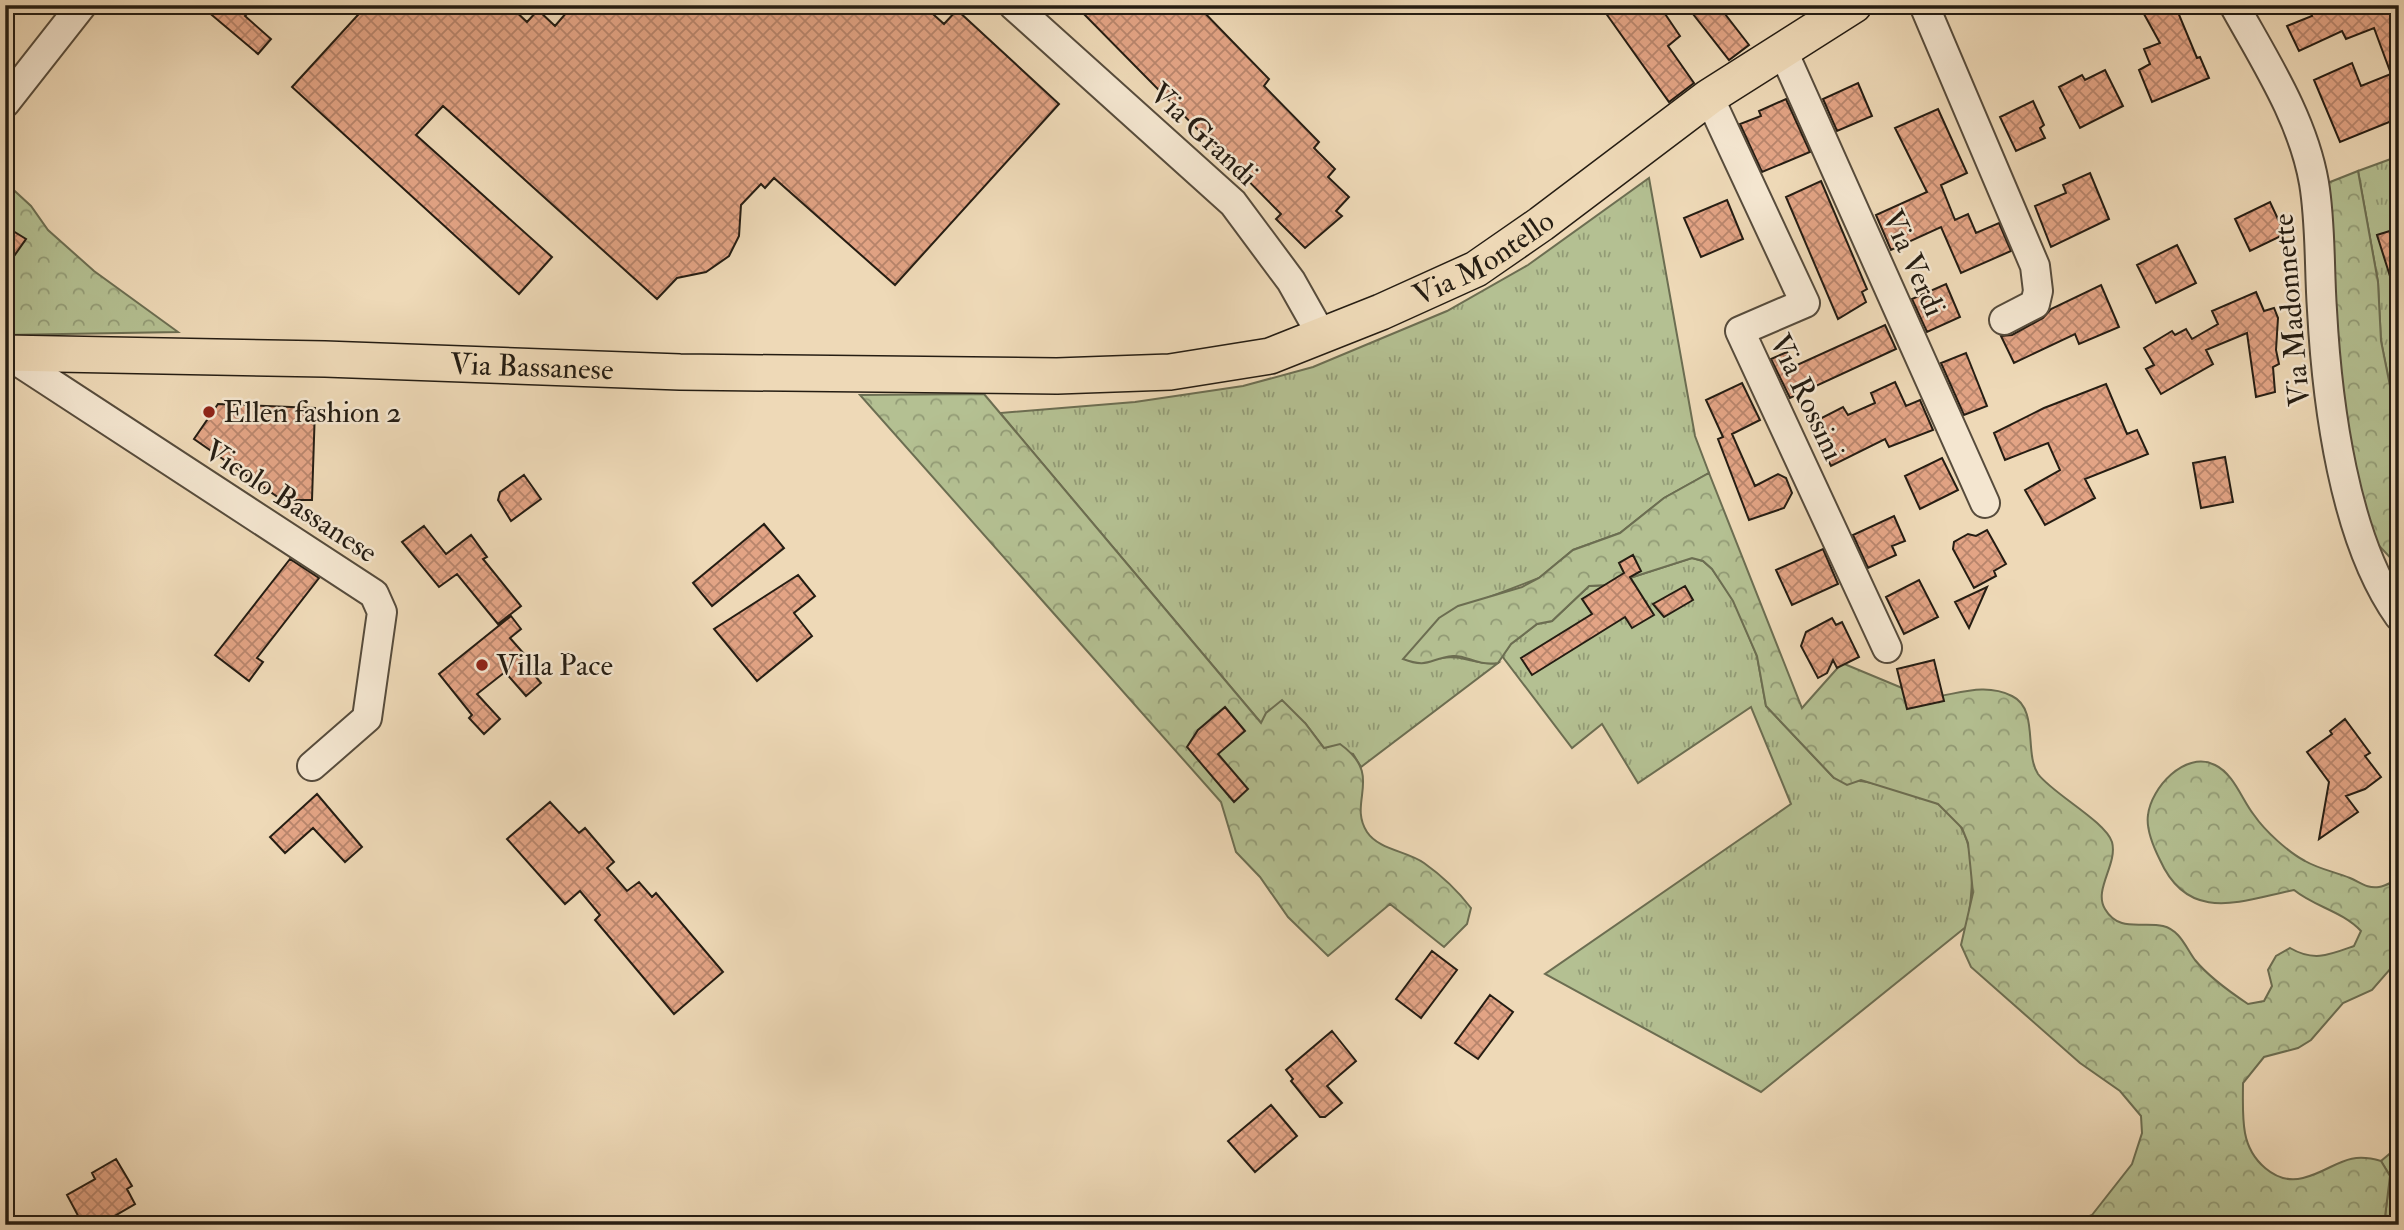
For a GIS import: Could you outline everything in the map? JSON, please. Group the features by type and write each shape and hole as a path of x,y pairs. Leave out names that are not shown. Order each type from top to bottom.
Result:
{"main road":[{"name":"Via Montello","path":"1057,376 1170,372 1270,356 1476,270 1551,217 1709,97 1854,5"},
{"name":"Via Bassanese","path":"5,353 351,360 680,372 1057,376"}],"street":[{"path":"5,103 82,5"},
{"name":"Via Grandi","path":"1013,5 1233,203 1291,281 1322,336"},
{"path":"1924,5 2035,266 2038,291 2035,304 2004,320"},
{"name":"Via Madonnette","path":"2234,5 2276,80 2303,142 2314,184 2325,360 2333,415 2357,525 2375,573 2399,615"},
{"name":"Via Verdi","path":"1782,49 1985,503"},
{"name":"Via Rossini","path":"1709,97 1805,303 1740,331 1887,648"},
{"name":"Vicolo Bassanese","path":"5,353 374,594 382,612 367,718 312,766"}],"green space":[{"path":"2399,156 2399,431 2381,341 2378,282 2358,171"},
{"path":"2358,171 2378,282 2381,341 2399,431 2399,567 2369,535 2339,406 2320,186"},
{"path":"1649,178 1695,436 1709,473 1664,498 1620,533 1573,550 1539,578 1484,599 1442,658 1498,663 1361,767 1353,754 1324,748 1305,723 1262,724 1000,413 1135,402 1243,386 1313,367 1447,311 1528,265"},
{"path":"5,182 31,206 48,230 94,271 178,332 5,335"},
{"path":"984,394 1261,723 1266,713 1282,700 1305,723 1324,748 1340,744 1353,756 1363,778 1361,810 1367,832 1386,847 1424,863 1461,895 1471,908 1467,924 1444,947 1390,904 1328,956 1288,917 1260,877 1236,852 1221,802 860,395"},
{"path":"1709,473 1802,708 1842,663 1931,700 1934,697 1964,691 1983,690 2012,696 2020,702 2025,711 2038,774 2100,825 2112,842 2112,859 2102,894 2105,909 2124,924 2163,926 2174,931 2206,972 2248,1004 2264,1001 2272,986 2268,970 2276,956 2290,948 2314,956 2337,952 2354,946 2361,931 2354,924 2294,890 2256,899 2219,903 2202,901 2186,894 2172,880 2160,860 2148,826 2151,804 2171,774 2192,763 2215,765 2233,781 2264,828 2298,857 2371,887 2399,879 2399,959 2372,990 2343,1003 2311,1040 2298,1048 2264,1057 2243,1083 2245,1133 2258,1161 2274,1174 2293,1179 2314,1175 2348,1159 2368,1158 2381,1161 2390,1176 2384,1225 2045,1225 2077,1221 2092,1215 2132,1164 2142,1133 2141,1116 2120,1091 2080,1063 1971,967 1961,945 1973,893 1968,843 1962,828 1938,804 1861,780 1847,785 1834,778 1766,706 1757,656 1733,601 1712,569 1703,561 1692,558 1608,585 1589,586 1552,621 1537,624 1511,644 1498,663 1483,663 1458,656 1424,663 1403,659 1439,618 1458,606 1522,587 1539,578 1573,550 1620,533 1664,498"},
{"path":"1692,558 1703,561 1712,569 1734,601 1757,656 1766,706 1834,778 1880,785 1927,799 1952,814 1961,828 1971,859 1967,926 1761,1092 1545,974 1791,804 1751,707 1638,783 1602,724 1572,748 1502,656 1511,644 1537,624 1552,621 1589,586 1608,585"},
{"path":"2399,1146 2399,1225 2384,1225 2390,1176 2381,1161"}],"building":[{"path":"200,5 255,5 245,16 271,39 258,54"},
{"path":"367,5 509,5 527,22 538,10 555,26 573,5 923,5 944,24 957,10 1059,104 895,285 774,178 765,188 761,184 741,205 739,236 729,256 706,272 677,278 657,299 443,106 416,135 552,257 519,294 292,87"},
{"path":"1075,5 1197,5 1269,79 1264,86 1319,142 1314,148 1335,169 1328,177 1349,197 1336,211 1342,216 1305,248 1276,219 1281,214"},
{"path":"1614,5 1659,5 1680,36 1668,46 1694,83 1669,102 1605,12"},
{"path":"1686,5 1718,5 1749,45 1729,60"},
{"path":"2139,5 2175,5 2197,58 2200,57 2209,78 2152,102 2139,70 2150,64 2144,49 2160,43"},
{"path":"2308,5 2399,5 2399,118 2340,142 2314,80 2352,63 2361,86 2391,74 2374,28 2346,39 2342,31 2299,51 2287,26 2312,16"},
{"path":"2105,70 2123,106 2080,128 2059,87 2082,75 2085,80"},
{"path":"1858,83 1872,116 1837,131 1823,99"},
{"path":"1786,99 1810,152 1762,172 1740,124 1761,116 1759,111"},
{"path":"2033,101 2044,125 2040,128 2045,138 2016,151 2000,117"},
{"path":"1938,109 1967,173 1941,185 1955,220 1968,214 1976,233 1999,223 2011,251 1961,273 1941,227 1891,250 1876,215 1927,192 1895,128"},
{"path":"2090,173 2109,219 2051,247 2035,206 2066,193 2063,185"},
{"path":"1821,181 1867,289 1862,292 1866,302 1838,319 1786,197"},
{"path":"1727,200 1743,239 1701,257 1684,218"},
{"path":"2270,202 2285,234 2250,251 2235,219"},
{"path":"5,226 26,239 5,269"},
{"path":"2399,228 2399,292 2395,292 2377,235"},
{"path":"2177,245 2196,283 2156,303 2137,265"},
{"path":"1946,284 1960,317 1927,332 1912,299"},
{"path":"2101,285 2119,327 2079,344 2075,334 2014,363 2001,336 2012,335 2043,318 2051,309"},
{"path":"2256,292 2264,311 2274,308 2278,318 2276,350 2279,364 2273,367 2275,392 2256,397 2247,333 2206,350 2213,364 2161,394 2146,369 2154,365 2144,348 2172,331 2175,335 2186,329 2192,339 2218,324 2212,311"},
{"path":"1885,325 1896,349 1790,398 1771,359 1787,352 1795,366"},
{"path":"1966,353 1987,406 1964,415 1941,363"},
{"path":"1895,382 1906,406 1920,400 1933,430 1889,447 1885,439 1831,466 1810,424 1843,407 1848,415 1875,403 1871,393"},
{"path":"1742,383 1760,420 1732,434 1755,486 1778,474 1786,478 1792,493 1784,508 1749,520 1718,439 1723,437 1706,400"},
{"path":"2106,384 2127,434 2137,430 2148,454 2085,479 2095,498 2045,525 2025,490 2060,470 2048,443 2005,460 1994,433 2044,408"},
{"path":"218,404 315,408 312,500 282,500 194,439"},
{"path":"2225,457 2233,502 2201,508 2193,463"},
{"path":"1942,458 1958,490 1920,509 1905,476"},
{"path":"524,475 541,499 511,521 498,500 500,492"},
{"path":"1894,516 1905,541 1892,546 1896,555 1868,568 1853,535"},
{"path":"764,524 784,548 712,606 693,583"},
{"path":"424,526 446,554 471,535 487,557 483,559 521,606 498,624 457,574 439,587 402,542"},
{"path":"1987,530 2006,564 1994,571 1996,576 1974,588 1953,549 1954,542 1968,534 1976,536"},
{"path":"1823,549 1838,584 1792,605 1776,570"},
{"path":"1633,555 1641,571 1630,577 1654,615 1632,628 1625,617 1532,675 1521,658 1592,614 1582,599 1624,573 1619,563"},
{"path":"290,559 319,578 257,658 263,662 249,681 215,655"},
{"path":"798,575 815,596 794,613 812,636 757,681 714,629"},
{"path":"1919,580 1938,617 1904,634 1886,597"},
{"path":"1685,586 1693,600 1664,617 1653,604"},
{"path":"1987,587 1969,628 1955,602"},
{"name":"Villa Pace","path":"511,616 521,629 510,638 525,655 521,659 541,683 526,696 505,672 477,694 500,719 484,734 469,718 472,715 439,674"},
{"path":"1832,618 1836,625 1842,622 1859,657 1837,668 1833,660 1827,673 1818,678 1801,646 1806,632"},
{"path":"1934,660 1944,701 1907,709 1897,669"},
{"path":"1225,707 1245,731 1218,754 1248,789 1234,802 1187,747 1198,730"},
{"path":"2345,719 2370,753 2365,756 2381,777 2365,789 2346,796 2358,812 2319,839 2329,782 2307,752 2332,734 2330,731"},
{"path":"317,794 362,847 345,862 313,828 285,853 270,837"},
{"path":"550,802 579,833 585,828 614,862 607,868 627,891 639,882 652,897 656,893 723,972 674,1014 595,920 600,915 580,891 565,904 507,839"},
{"path":"1432,951 1457,970 1421,1018 1396,999"},
{"path":"1490,995 1513,1012 1478,1059 1455,1043"},
{"path":"1332,1031 1356,1061 1327,1086 1342,1103 1325,1117 1320,1117 1291,1081 1293,1079 1286,1070"},
{"path":"1271,1105 1297,1136 1255,1172 1228,1141"},
{"path":"116,1159 132,1186 127,1189 135,1204 99,1225 83,1225 67,1195 95,1179 92,1173"}],"place":[{"name":"Ellen fashion 2","path":"209,412"},
{"name":"Villa Pace","path":"482,665"}]}
